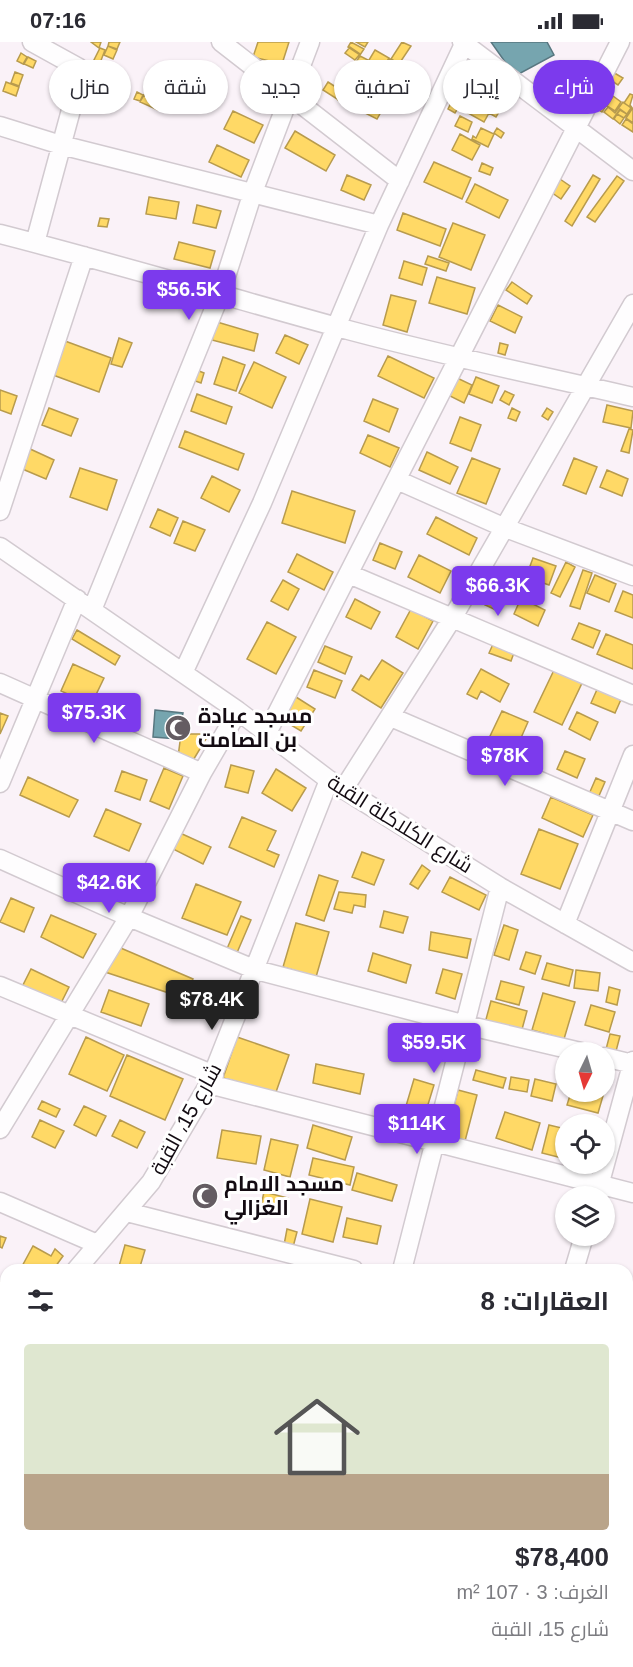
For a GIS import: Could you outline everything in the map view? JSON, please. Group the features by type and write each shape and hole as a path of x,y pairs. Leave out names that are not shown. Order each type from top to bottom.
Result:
{"street":[{"path":"32,42 79,68 81,73 35,243"},
{"path":"221,42 245,60"},
{"path":"303,60 310,42"},
{"path":"267,733 620,42"},
{"path":"183,673 262,503 379,225 463,43 633,171"},
{"path":"0,783 34,696 84,604 221,292 253,192 282,114"},
{"path":"315,114 400,181"},
{"path":"0,126 61,145 379,225"},
{"path":"0,234 221,292 336,327 459,358 633,397"},
{"path":"0,511 84,256"},
{"name":"شارع 15، القبة","path":"81,1264 127,1212 162,1164 212,1079 256,970 336,785 391,717 453,617 503,527 588,386 633,304"},
{"path":"398,480 503,527 633,576"},
{"name":"شارع الكلاكلة القبة","path":"0,547 238,711 336,785 500,887 633,962"},
{"path":"349,574 633,694"},
{"path":"0,683 34,696 202,773"},
{"path":"0,1130 129,917 202,773 238,711"},
{"path":"391,717 609,812 633,820"},
{"path":"565,924 633,755"},
{"path":"0,859 129,917 256,970 555,1046"},
{"path":"404,1264 500,887"},
{"path":"0,986 69,1014 212,1079 436,1142 581,1186"},
{"path":"598,1186 633,1063 615,1060"},
{"path":"615,1192 633,1193"},
{"path":"0,1202 98,1244"},
{"path":"127,1212 331,1264"},
{"path":"576,1264 581,1246"}],"building: سكن":[{"path":"91,42 101,42 99,48"},
{"path":"109,42 120,42 117,49 108,46"},
{"path":"258,42 289,42 283,60 253,57"},
{"path":"351,42 364,49 360,55 348,47"},
{"path":"356,42 368,42 365,47"},
{"path":"402,42 411,46 402,60 391,59"},
{"path":"108,46 117,50 113,59 104,55"},
{"path":"350,47 360,54 355,60 345,53"},
{"path":"100,48 105,50 101,60 94,60"},
{"path":"375,50 389,58 388,60 369,60"},
{"path":"21,53 27,57 23,64 17,61"},
{"path":"28,57 36,61 33,68 24,64"},
{"path":"15,72 23,75 19,86 11,83"},
{"path":"615,73 623,78 618,85 615,83"},
{"path":"6,82 19,87 16,96 3,91"},
{"path":"328,82 334,86 334,97 323,90"},
{"path":"137,92 143,95 140,101 134,99"},
{"path":"630,94 633,95 630,105 633,109 624,103"},
{"path":"615,98 621,102 615,111"},
{"path":"623,102 631,108 627,114 620,109 613,119 607,114 615,113"},
{"path":"620,110 627,114 624,118 617,114"},
{"path":"633,110 633,123 626,118"},
{"path":"233,111 263,125 254,143 224,129"},
{"path":"367,114 380,114 377,119"},
{"path":"470,114 488,114 484,122"},
{"path":"617,114 624,118 620,124 614,119"},
{"path":"460,116 472,122 468,132 455,126"},
{"path":"626,119 633,124 633,132 622,125"},
{"path":"481,128 494,134 488,147 472,139 473,136 476,138"},
{"path":"497,128 504,133 501,138 494,133"},
{"path":"295,131 335,155 326,171 285,148"},
{"path":"460,134 480,145 472,160 452,150"},
{"path":"217,145 249,160 241,177 209,162"},
{"path":"434,162 471,178 462,199 424,182"},
{"path":"482,163 493,168 490,175 479,171"},
{"path":"347,175 371,185 364,200 341,190"},
{"path":"593,175 600,179 572,226 565,221"},
{"path":"617,176 624,181 595,222 587,217"},
{"path":"557,177 570,186 561,199 548,190"},
{"path":"475,184 508,200 499,218 466,202"},
{"path":"149,197 179,202 176,219 146,214"},
{"path":"197,205 221,211 216,228 193,223"},
{"path":"403,213 446,229 440,246 397,230"},
{"path":"100,218 109,219 107,227 98,226"},
{"path":"453,223 485,235 471,270 439,257"},
{"path":"179,242 215,251 210,268 174,259"},
{"path":"428,256 449,263 446,271 425,264"},
{"path":"404,261 427,268 422,285 399,278"},
{"path":"437,277 475,288 467,314 429,303"},
{"path":"512,282 532,296 527,304 506,290"},
{"path":"391,295 416,301 407,332 383,325"},
{"path":"498,305 522,317 515,333 490,321"},
{"path":"217,322 258,334 254,351 212,340"},
{"path":"285,335 308,345 299,364 276,353"},
{"path":"119,338 132,343 122,367 111,364"},
{"path":"65,341 111,358 99,392 53,375"},
{"path":"500,343 508,345 505,355 498,353"},
{"path":"388,356 434,378 424,398 378,376"},
{"path":"223,357 245,365 236,391 214,384"},
{"path":"254,362 286,377 272,408 239,393"},
{"path":"194,369 204,373 201,383 190,379"},
{"path":"455,377 472,385 464,403 446,394"},
{"path":"476,377 499,386 492,403 469,394"},
{"path":"0,390 17,396 11,414 0,410"},
{"path":"505,391 514,395 509,405 500,400"},
{"path":"197,394 232,407 226,424 191,411"},
{"path":"373,399 398,409 389,432 364,421"},
{"path":"607,405 633,411 631,428 603,422"},
{"path":"49,408 78,419 71,436 42,425"},
{"path":"512,408 520,412 516,421 508,418"},
{"path":"547,408 553,412 548,420 542,416"},
{"path":"460,417 481,425 471,451 450,443"},
{"path":"629,429 633,430 629,453 621,451"},
{"path":"185,431 244,454 238,470 179,447"},
{"path":"368,435 399,448 390,467 360,453"},
{"path":"28,448 54,460 46,479 20,468"},
{"path":"427,452 458,467 450,484 419,470"},
{"path":"472,458 500,469 486,504 457,493"},
{"path":"574,458 597,467 586,494 563,485"},
{"path":"80,468 117,480 107,510 70,497"},
{"path":"607,470 628,479 622,496 600,487"},
{"path":"212,476 240,490 229,512 201,498"},
{"path":"292,491 355,511 345,543 282,523"},
{"path":"158,509 178,518 170,536 150,527"},
{"path":"436,517 477,538 469,555 427,534"},
{"path":"183,521 205,530 195,551 174,543"},
{"path":"380,543 402,552 395,569 373,560"},
{"path":"297,554 333,572 324,590 288,572"},
{"path":"419,555 451,571 440,593 408,577"},
{"path":"533,558 556,566 549,585 526,577"},
{"path":"566,562 575,567 560,597 551,593"},
{"path":"583,570 592,573 580,609 570,606"},
{"path":"502,572 513,577 496,610 485,605"},
{"path":"595,575 616,584 609,602 587,593"},
{"path":"283,580 299,589 288,610 271,601"},
{"path":"623,591 633,595 633,618 615,611"},
{"path":"521,598 545,610 538,626 514,614"},
{"path":"355,599 380,612 371,629 346,617"},
{"path":"411,609 433,621 418,649 396,637"},
{"path":"267,622 296,637 276,674 247,659"},
{"path":"579,623 600,631 593,648 572,639"},
{"path":"77,630 120,656 115,665 72,639"},
{"path":"606,634 633,645 633,669 597,654"},
{"path":"494,642 515,650 511,661 489,653"},
{"path":"325,646 352,657 345,674 318,662"},
{"path":"382,660 403,673 381,708 352,690 361,675 369,680"},
{"path":"73,664 104,678 91,705 61,691"},
{"path":"555,668 583,681 562,725 534,712"},
{"path":"481,669 509,684 500,702 481,691 477,699 467,694"},
{"path":"314,670 342,681 335,698 307,687"},
{"path":"599,685 623,695 615,713 591,703"},
{"path":"296,697 315,709 301,731 281,719"},
{"path":"502,711 528,722 509,765 482,753"},
{"path":"577,712 598,722 590,740 569,729"},
{"path":"0,713 8,716 0,734"},
{"path":"181,734 209,734 192,762 178,757"},
{"path":"565,751 585,759 577,778 557,769"},
{"path":"231,765 254,771 248,793 225,787"},
{"path":"164,768 183,776 169,809 150,801"},
{"path":"276,769 306,788 292,811 262,793"},
{"path":"122,771 147,780 140,800 115,791"},
{"path":"28,777 78,800 69,817 20,795"},
{"path":"596,778 605,782 598,798 589,794"},
{"path":"551,797 593,815 583,837 542,818"},
{"path":"106,809 141,824 129,851 94,836"},
{"path":"242,817 276,831 267,850 279,855 274,867 229,847"},
{"path":"539,829 578,844 560,889 521,874"},
{"path":"180,833 211,847 203,864 173,849"},
{"path":"362,852 384,860 374,885 352,877"},
{"path":"422,865 430,871 418,889 410,884"},
{"path":"117,873 129,880 115,904 103,898"},
{"path":"319,875 338,881 324,921 306,915"},
{"path":"450,877 486,895 479,910 442,892"},
{"path":"196,884 241,902 227,935 182,918"},
{"path":"339,892 366,895 365,907 354,905 352,913 334,909"},
{"path":"11,898 34,908 24,932 0,922"},
{"path":"384,911 408,917 403,933 380,927"},
{"path":"51,915 96,934 83,958 41,937"},
{"path":"241,916 251,920 236,955 226,951"},
{"path":"296,923 329,932 316,977 283,967"},
{"path":"504,925 518,930 509,960 494,955"},
{"path":"431,932 471,939 467,958 429,950"},
{"path":"116,946 193,979 184,998 102,971"},
{"path":"526,952 541,956 535,974 520,969"},
{"path":"373,953 411,965 406,983 368,971"},
{"path":"547,963 573,970 569,986 542,979"},
{"path":"31,969 69,987 60,1005 22,987"},
{"path":"443,969 462,974 455,999 436,993"},
{"path":"576,970 600,973 598,991 574,988"},
{"path":"501,981 524,987 519,1005 496,999"},
{"path":"609,987 620,990 617,1005 606,1002"},
{"path":"109,990 149,1004 141,1026 101,1012"},
{"path":"543,993 575,1002 564,1039 532,1030"},
{"path":"491,1001 527,1011 521,1033 485,1023"},
{"path":"591,1005 615,1012 609,1032 585,1025"},
{"path":"610,1034 620,1036 615,1055 615,1042 608,1042"},
{"path":"86,1037 124,1055 107,1091 69,1074"},
{"path":"237,1037 289,1055 276,1092 223,1078"},
{"path":"127,1055 183,1079 165,1120 110,1096"},
{"path":"316,1064 364,1074 360,1094 313,1083"},
{"path":"476,1070 506,1078 503,1088 473,1080"},
{"path":"511,1077 529,1080 527,1092 509,1089"},
{"path":"414,1079 434,1085 426,1111 406,1106"},
{"path":"535,1079 555,1084 552,1101 531,1096"},
{"path":"458,1090 477,1095 465,1141 446,1136"},
{"path":"42,1101 60,1109 56,1117 38,1109"},
{"path":"568,1102 601,1102 598,1113 567,1105"},
{"path":"84,1106 106,1116 96,1136 74,1125"},
{"path":"505,1112 540,1123 532,1150 496,1138"},
{"path":"40,1120 64,1131 55,1148 32,1137"},
{"path":"120,1120 145,1132 137,1148 112,1136"},
{"path":"313,1125 352,1137 345,1160 307,1148"},
{"path":"549,1125 555,1126 555,1156 542,1153"},
{"path":"222,1130 261,1136 256,1164 217,1158"},
{"path":"271,1139 298,1145 290,1177 264,1170"},
{"path":"313,1158 354,1167 350,1185 309,1175"},
{"path":"357,1173 397,1185 392,1201 352,1190"},
{"path":"264,1192 288,1198 285,1216 260,1210"},
{"path":"310,1199 342,1207 333,1242 302,1234"},
{"path":"347,1218 381,1226 377,1244 343,1237"},
{"path":"287,1229 297,1232 293,1247 284,1245"},
{"path":"0,1236 6,1238 2,1248 0,1247"},
{"path":"125,1245 145,1250 141,1264 120,1264"},
{"path":"33,1246 51,1256 55,1249 63,1256 57,1264 23,1264"}],"building: مرافق عامة":[{"path":"491,42 547,42 554,55 545,60 533,60 533,66 521,73 521,60 504,60"},
{"path":"155,710 183,713 178,739 153,737"}],"place":[{"name":"مسجد عبادة بن الصامت","path":"178,728"},
{"name":"مسجد الامام الغزالي","path":"205,1196"}]}
